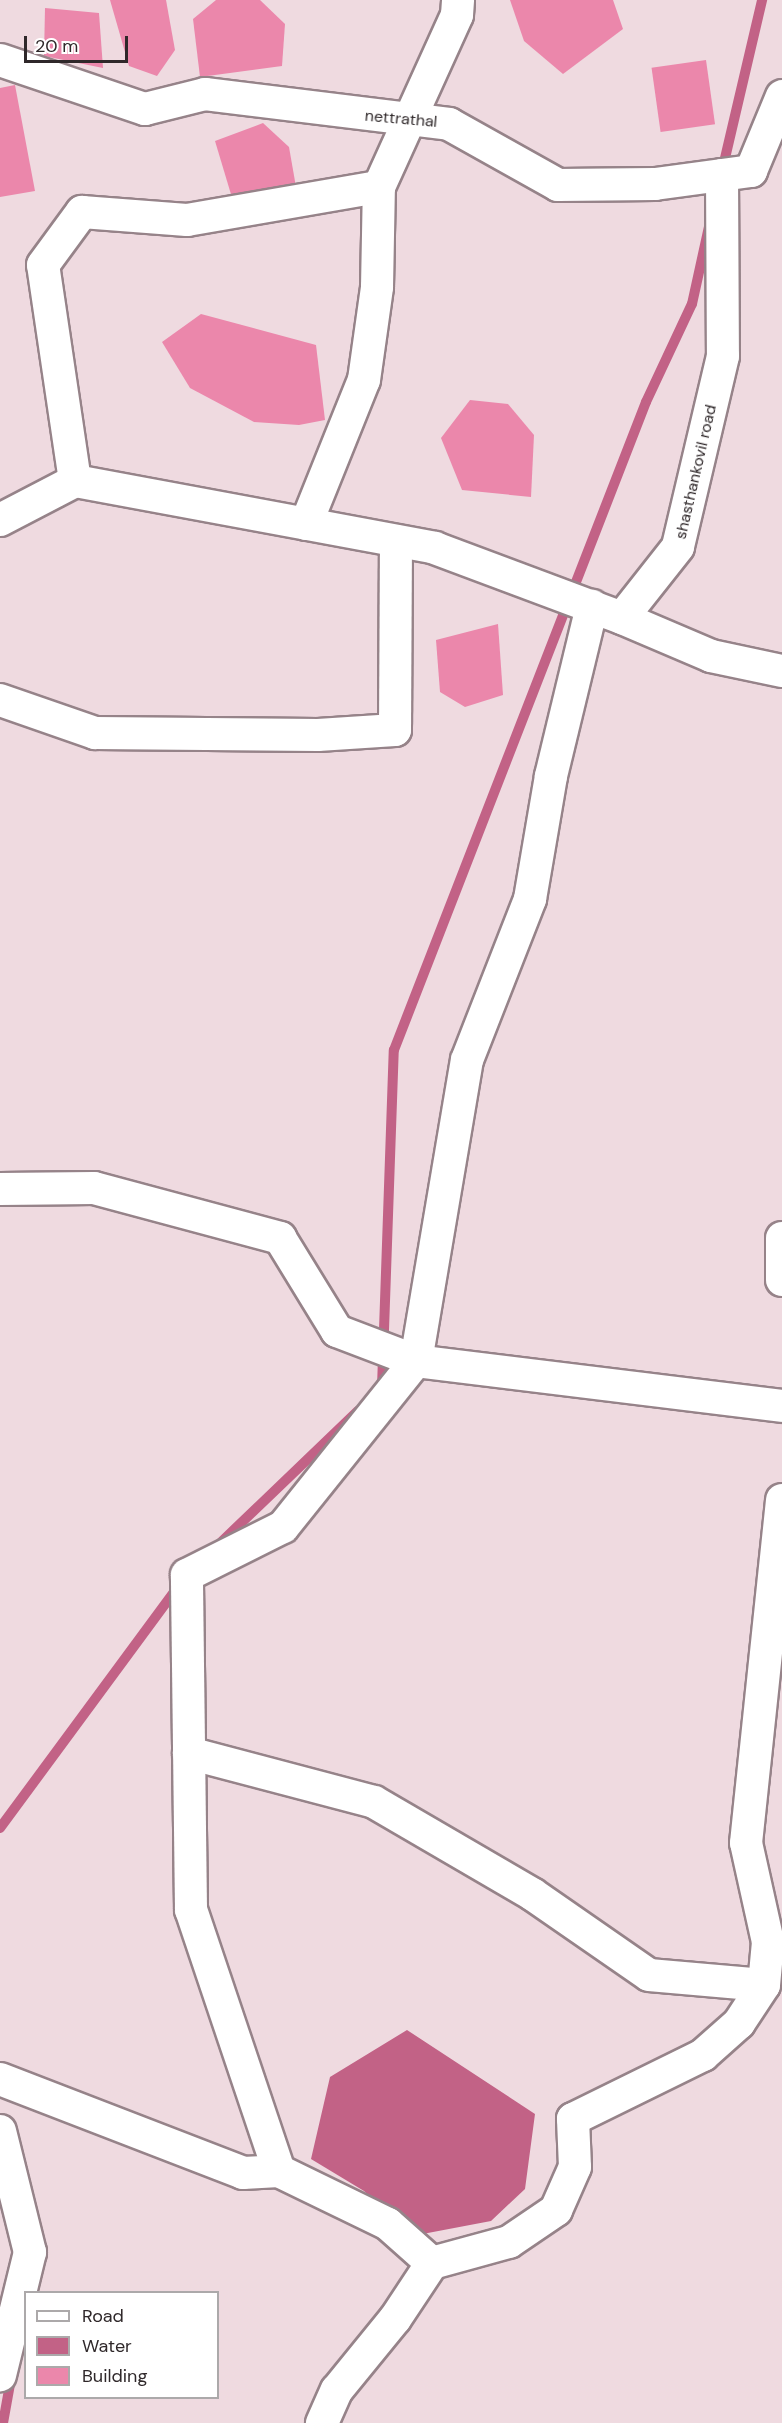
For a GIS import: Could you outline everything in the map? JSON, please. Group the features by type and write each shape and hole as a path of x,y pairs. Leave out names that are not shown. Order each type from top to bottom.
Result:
{"street":[{"path":"306,524 364,380 377,287 379,187 457,15 458,0"},
{"name":"nettrathal","path":"0,60 145,109 205,94 449,124 558,185 655,184 751,171 782,96"},
{"name":"shasthankovil road","path":"622,618 678,547 723,356 722,175"},
{"path":"75,480 43,265 82,212 187,220 379,187"},
{"path":"0,520 75,480 435,548 592,606 711,656 782,670"},
{"path":"0,700 95,733 318,735 395,730 396,541"},
{"path":"279,2170 191,1910 187,1575 283,1527 412,1359 467,1060 530,899 551,776 592,606"},
{"path":"0,1189 94,1188 280,1238 337,1331 412,1359 716,1394 782,1406"},
{"path":"782,1238 782,1280"},
{"path":"322,2423 337,2390 395,2319 432,2263 509,2242 556,2210 575,2167 573,2119 703,2055 739,2024 764,1985 768,1942 746,1843 782,1500"},
{"path":"189,1754 374,1802 532,1894 649,1975 764,1985"},
{"path":"0,2079 243,2173 279,2170 388,2224 432,2263"},
{"path":"0,2131 30,2252 0,2375"}],"water":[{"path":"407,2030 535,2114 525,2189 491,2221 412,2236 364,2191 311,2159 330,2077"}],"building":[{"path":"110,0 166,0 175,50 157,76 129,66"},
{"path":"216,0 260,0 285,24 282,66 200,77 193,19"},
{"path":"510,0 613,0 623,29 563,74 524,41"},
{"path":"45,8 99,13 103,68 44,56"},
{"path":"706,60 715,124 661,132 652,68"},
{"path":"15,85 35,191 0,197 0,88"},
{"path":"263,123 289,147 296,187 233,201 215,141"},
{"path":"201,314 316,345 325,420 299,425 254,422 190,388 162,342"},
{"path":"470,400 508,404 534,435 531,497 462,490 441,438"},
{"path":"498,624 503,695 465,707 440,692 436,640"}],"waterway":[{"path":"722,171 762,0"},
{"path":"382,1387 394,1050 646,402 692,304 709,227"},
{"path":"216,1547 358,1411"},
{"path":"0,1828 180,1584"},
{"path":"3,2423 12,2373"}]}
